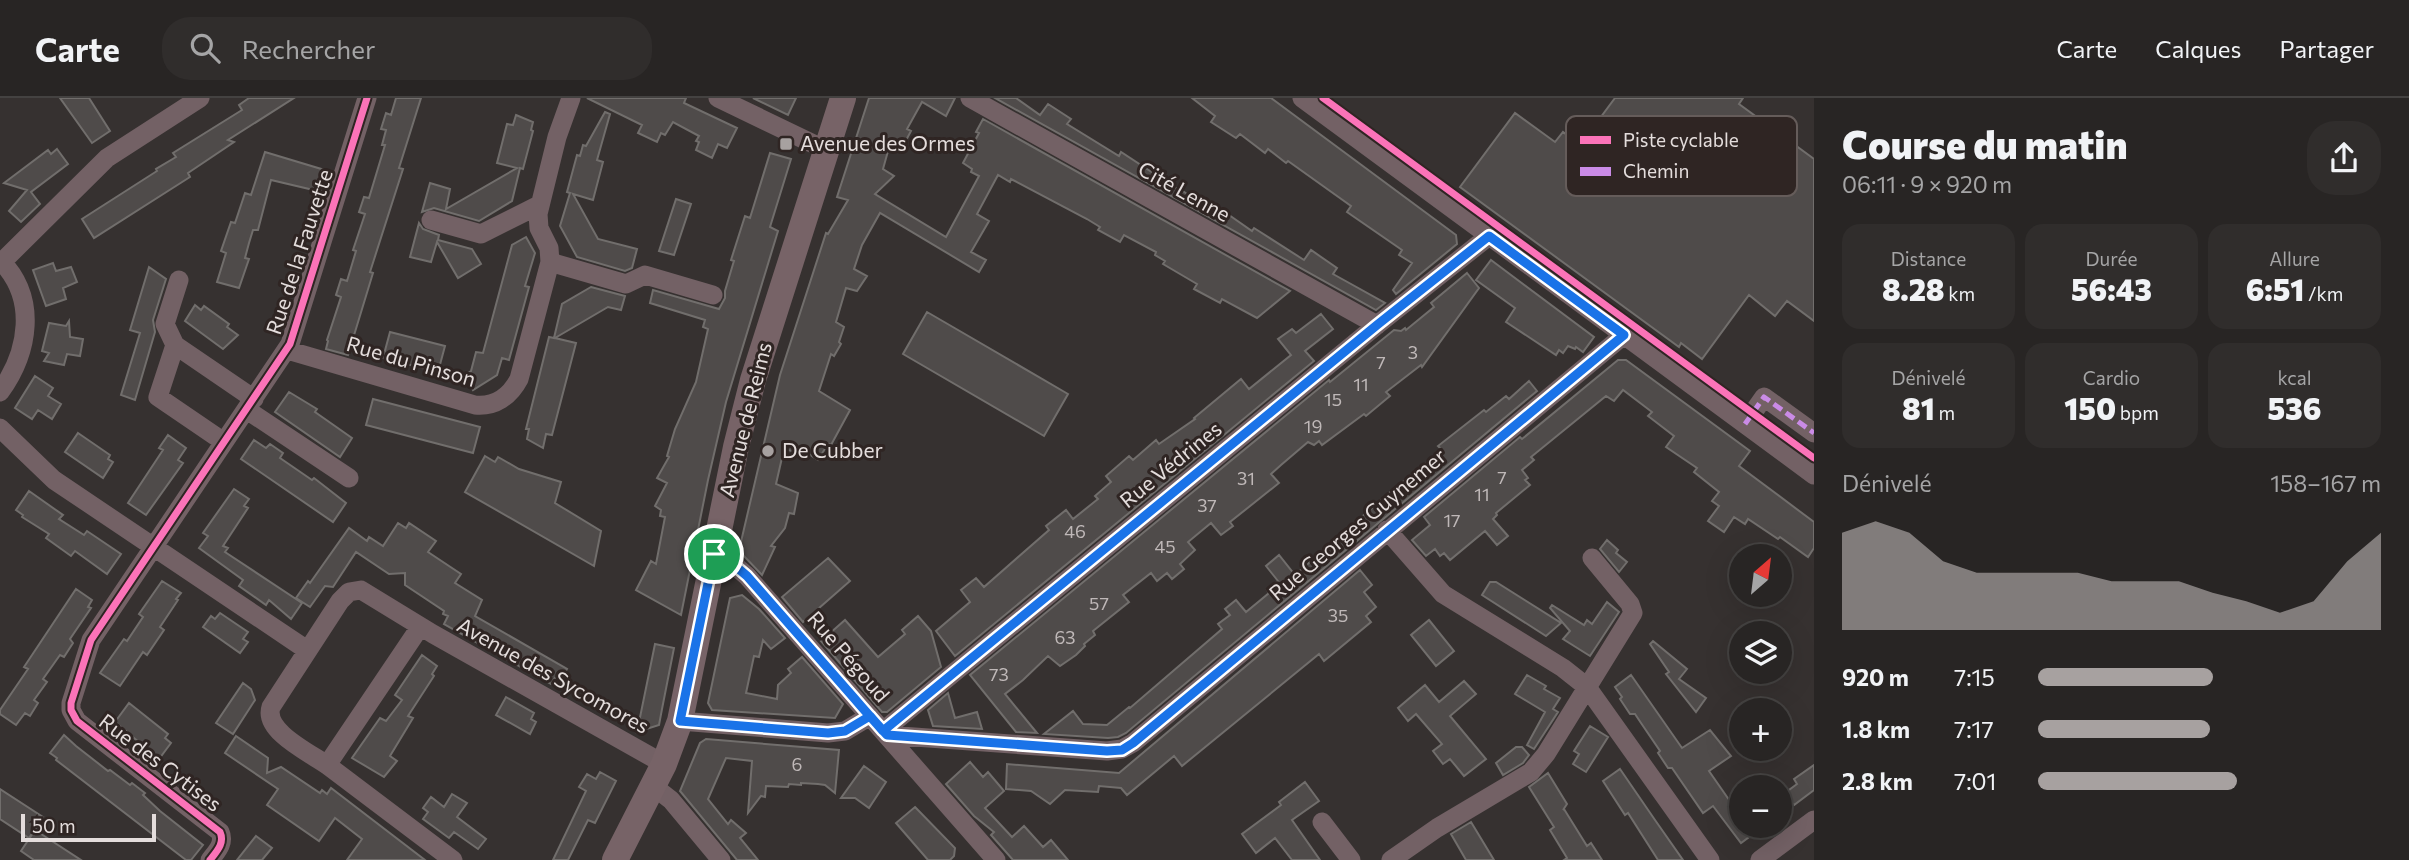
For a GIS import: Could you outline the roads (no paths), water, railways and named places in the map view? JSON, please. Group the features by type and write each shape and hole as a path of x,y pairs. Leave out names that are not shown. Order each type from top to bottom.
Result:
{"street":[{"path":"0,392 19,358 26,317 17,284 1,261 107,158 200,98"},
{"name":"Rue de la Fauvette","path":"153,547 287,350 367,98"},
{"path":"571,98 539,205 538,222 548,247 550,262 626,284 645,275 713,295"},
{"path":"718,98 826,150"},
{"name":"Avenue de Reims","path":"615,860 659,775 680,721 736,447 753,380 843,98"},
{"name":"Cité Lenne","path":"970,98 1377,325"},
{"path":"1302,98 1323,104 1489,236 1814,475"},
{"path":"431,220 481,234 539,205"},
{"name":"Rue Védrines","path":"680,721 828,733 880,727 1489,236"},
{"name":"Rue du Pinson","path":"287,350 466,403 483,406 492,404 511,391 519,379 550,262"},
{"path":"179,280 165,324 175,345 250,405 349,478"},
{"name":"Rue Georges Guynemer","path":"880,727 1107,751 1122,750 1624,335"},
{"path":"175,345 158,397 225,442"},
{"path":"1745,424 1764,397 1814,433"},
{"path":"0,428 48,476 307,650 274,701 269,713 270,720 283,735 453,860"},
{"path":"1387,530 1443,594 1563,668 1587,687 1710,860"},
{"name":"Rue des Cytises","path":"153,547 91,640 72,696 71,710 76,721 220,832 220,846 210,860"},
{"name":"Rue Pégoud","path":"714,554 733,564 747,576 880,727 989,857"},
{"path":"1391,860 1437,828 1531,772 1546,754 1633,613 1630,604 1592,558"},
{"name":"Avenue des Sycomores","path":"307,650 340,601 355,590 368,592 659,775 671,800 722,860"},
{"path":"327,765 420,627"},
{"path":"1760,860 1814,820"},
{"path":"1322,822 1351,860"}],"place":[{"name":"Avenue des Ormes","path":"786,144"},
{"name":"De Cubber","path":"768,451"}]}
